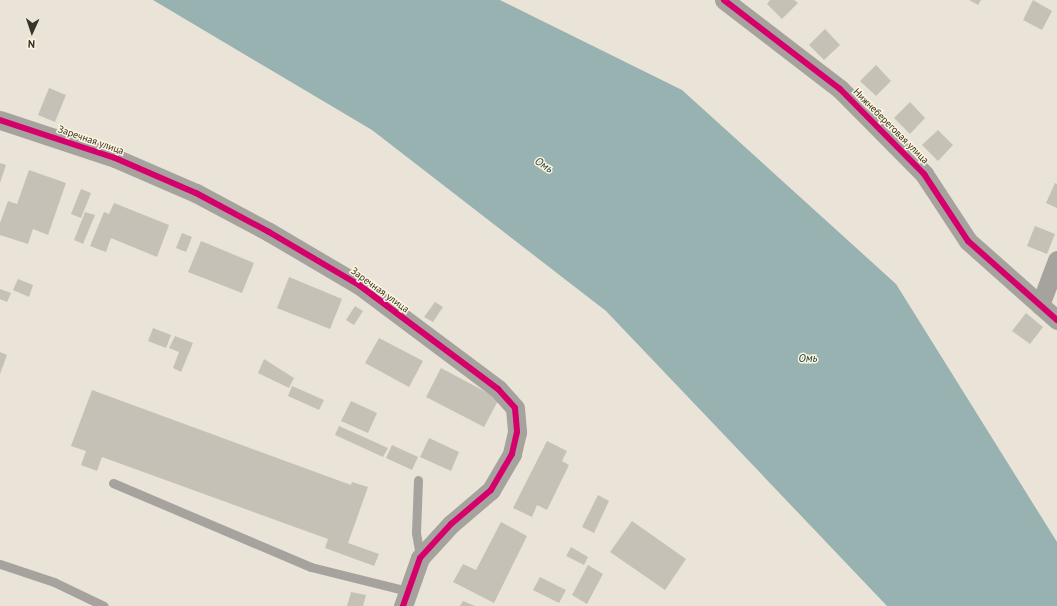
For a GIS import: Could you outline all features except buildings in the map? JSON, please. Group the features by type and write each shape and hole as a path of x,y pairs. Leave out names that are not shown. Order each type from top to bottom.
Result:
{"street":[{"name":"Нижнебереговая улица","path":"724,0 840,89 924,174 968,241 1057,320"},
{"name":"Заречная улица","path":"0,120 115,158 196,193 269,232 359,285 498,389 515,408 517,432 512,454 491,490 451,524 420,558 405,599"},
{"path":"1040,305 1057,260"}],"lane":[{"path":"418,480 416,533 420,558"},
{"path":"112,483 311,568 405,599"},
{"path":"0,564 54,582 104,606"}],"water":[{"name":"Омь","path":"153,0 500,0 682,90 896,284 1057,542 1057,606 887,606 606,311 372,130"}],"cycle path":[{"path":"724,0 840,89 924,174 968,241 1057,320"},
{"path":"0,120 115,158 196,193 269,232 359,285 498,389 515,408 517,432 512,454 491,490 451,524 420,558 403,606"}]}
